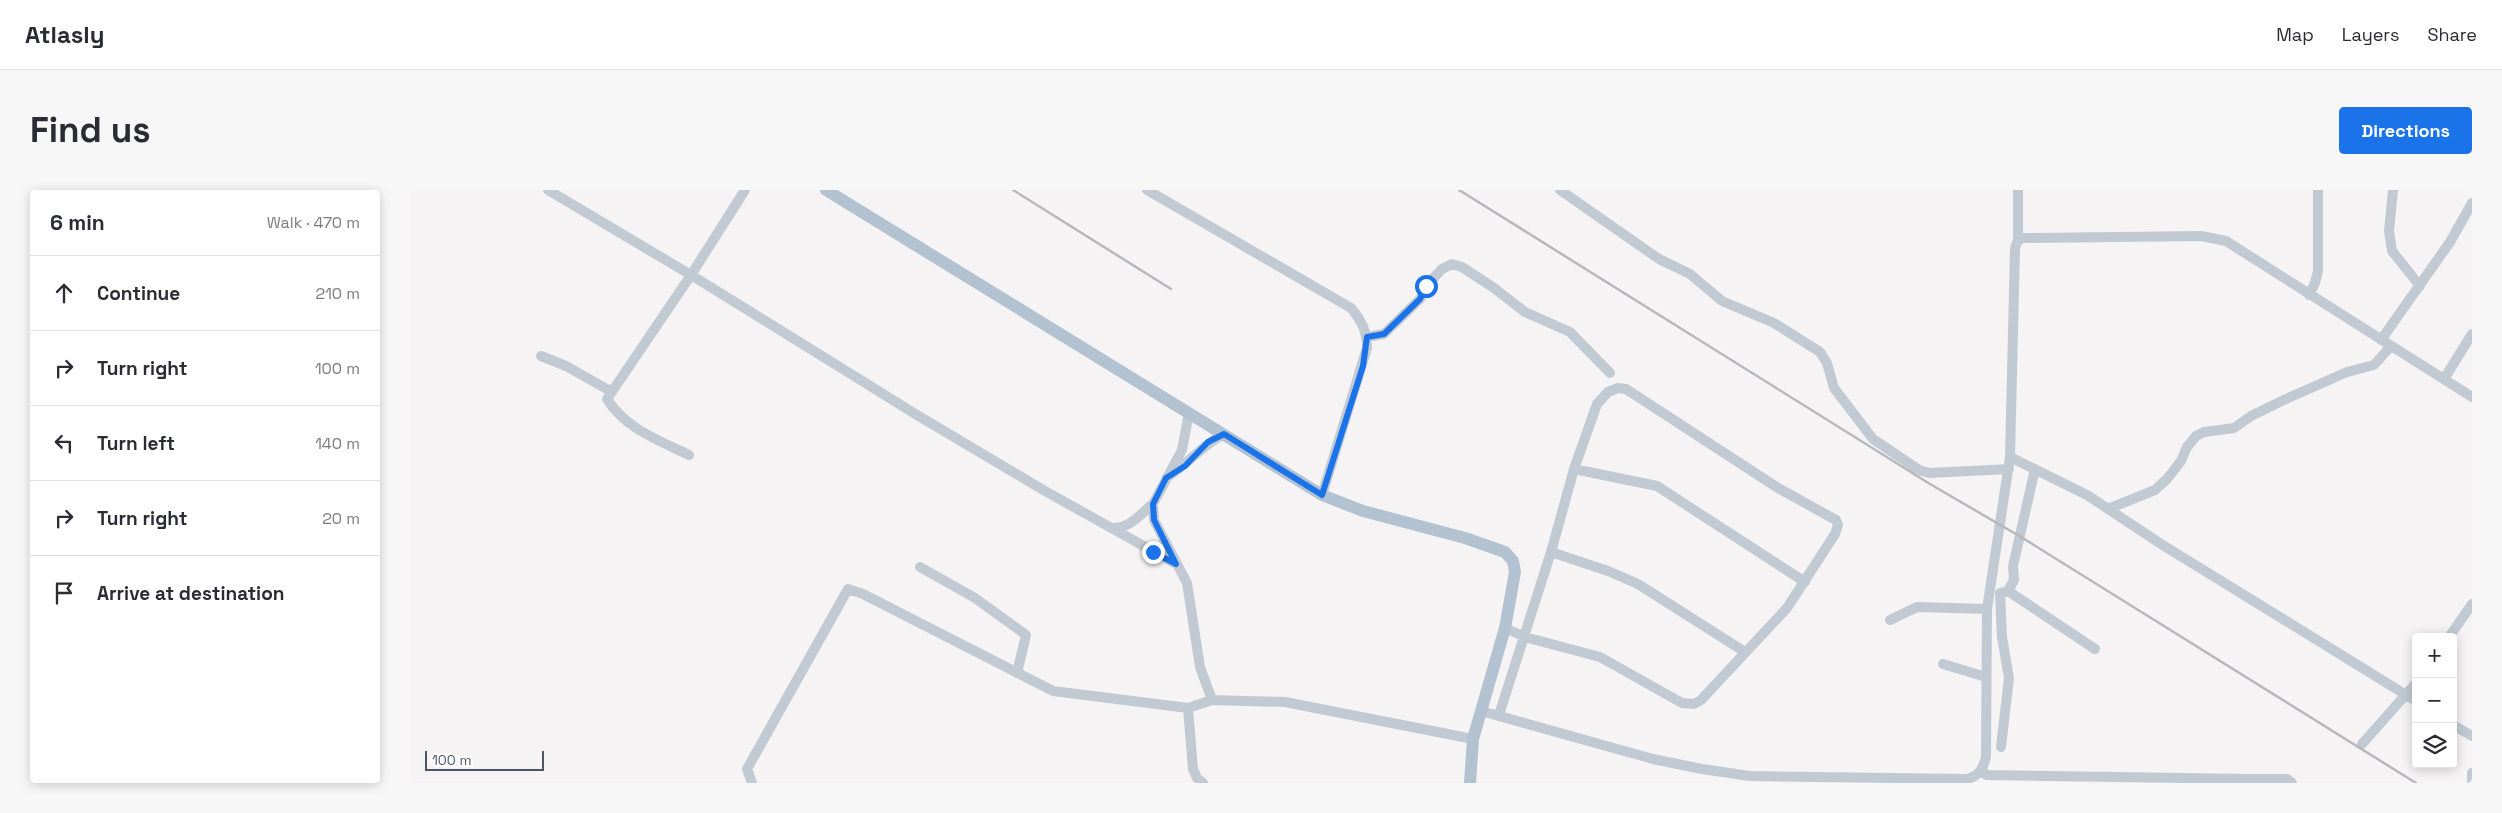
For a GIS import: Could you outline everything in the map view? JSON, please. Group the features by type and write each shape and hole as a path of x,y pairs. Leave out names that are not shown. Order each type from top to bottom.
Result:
{"main road":[{"path":"826,190 1322,495 1363,511 1465,538 1505,552 1513,561 1515,572 1505,628 1473,739 1470,783"}],"street":[{"path":"548,190 691,274 917,415 1176,564"},
{"path":"689,455 634,429 615,412 607,399 745,190"},
{"path":"1147,190 1352,308 1359,317 1367,337 1363,366 1322,495"},
{"path":"1560,190 1660,260 1690,274 1722,301 1774,323 1820,352 1827,363 1834,388 1873,439 1919,470 1929,473 2009,469"},
{"path":"1987,776 1987,609 2010,457 2018,190"},
{"path":"2309,295 2316,283 2318,271 2318,190"},
{"path":"2392,190 2389,231 2392,251 2420,286"},
{"path":"2381,340 2420,286 2472,203"},
{"path":"2018,240 2041,237 2201,236 2217,238 2234,244 2309,295 2472,397"},
{"path":"1367,337 1384,334 1420,299 1426,286 1442,269 1452,264 1462,267 1494,288 1525,312 1570,332 1610,373"},
{"path":"2444,379 2472,334"},
{"path":"2108,509 2155,490 2168,479 2181,461 2187,447 2196,436 2204,432 2234,428 2252,416 2286,399 2347,372 2374,365 2391,346"},
{"path":"541,356 566,366 612,392"},
{"path":"1499,715 1525,637 1551,552 1574,469 1601,397 1618,388 1626,389 1754,473 1836,520 1838,525 1835,534 1787,608 1701,700 1694,704 1682,703 1600,657 1525,637 1505,628"},
{"path":"1111,528 1123,528 1131,524 1153,504 1182,450 1189,413"},
{"path":"1166,478 1185,466 1208,442 1224,434"},
{"path":"2010,457 2087,495 2411,699 2382,720 2362,744"},
{"path":"1574,469 1656,486 1805,582"},
{"path":"2000,747 2009,678 2002,637 2000,593 2008,591 2014,580 2013,566 2035,469"},
{"path":"1153,504 1154,520 1187,584 1200,667 1212,700"},
{"path":"1551,552 1608,570 1638,584 1745,652"},
{"path":"920,567 975,598 1026,635 1017,673"},
{"path":"752,783 747,769 848,589 863,594 1053,692 1188,708 1212,700 1285,702 1473,739"},
{"path":"2008,591 2096,650"},
{"path":"2452,633 2472,604"},
{"path":"1890,620 1917,606 1987,609"},
{"path":"1944,664 1986,677"},
{"path":"1188,708 1193,770 1197,778 1203,783"},
{"path":"1481,711 1654,759 1751,779 1967,779 1987,776 2289,782"},
{"path":"2457,727 2472,736"},
{"path":"2472,772 2472,783"}],"railway":[{"path":"1013,190 1171,289"},
{"path":"1459,190 1930,484 2021,537 2416,783"}],"route":[{"path":"1153,552 1176,564 1154,520 1153,504 1166,478 1185,466 1208,442 1224,434 1322,495 1363,366 1367,348 1367,337 1384,334 1420,299 1426,286"}]}
